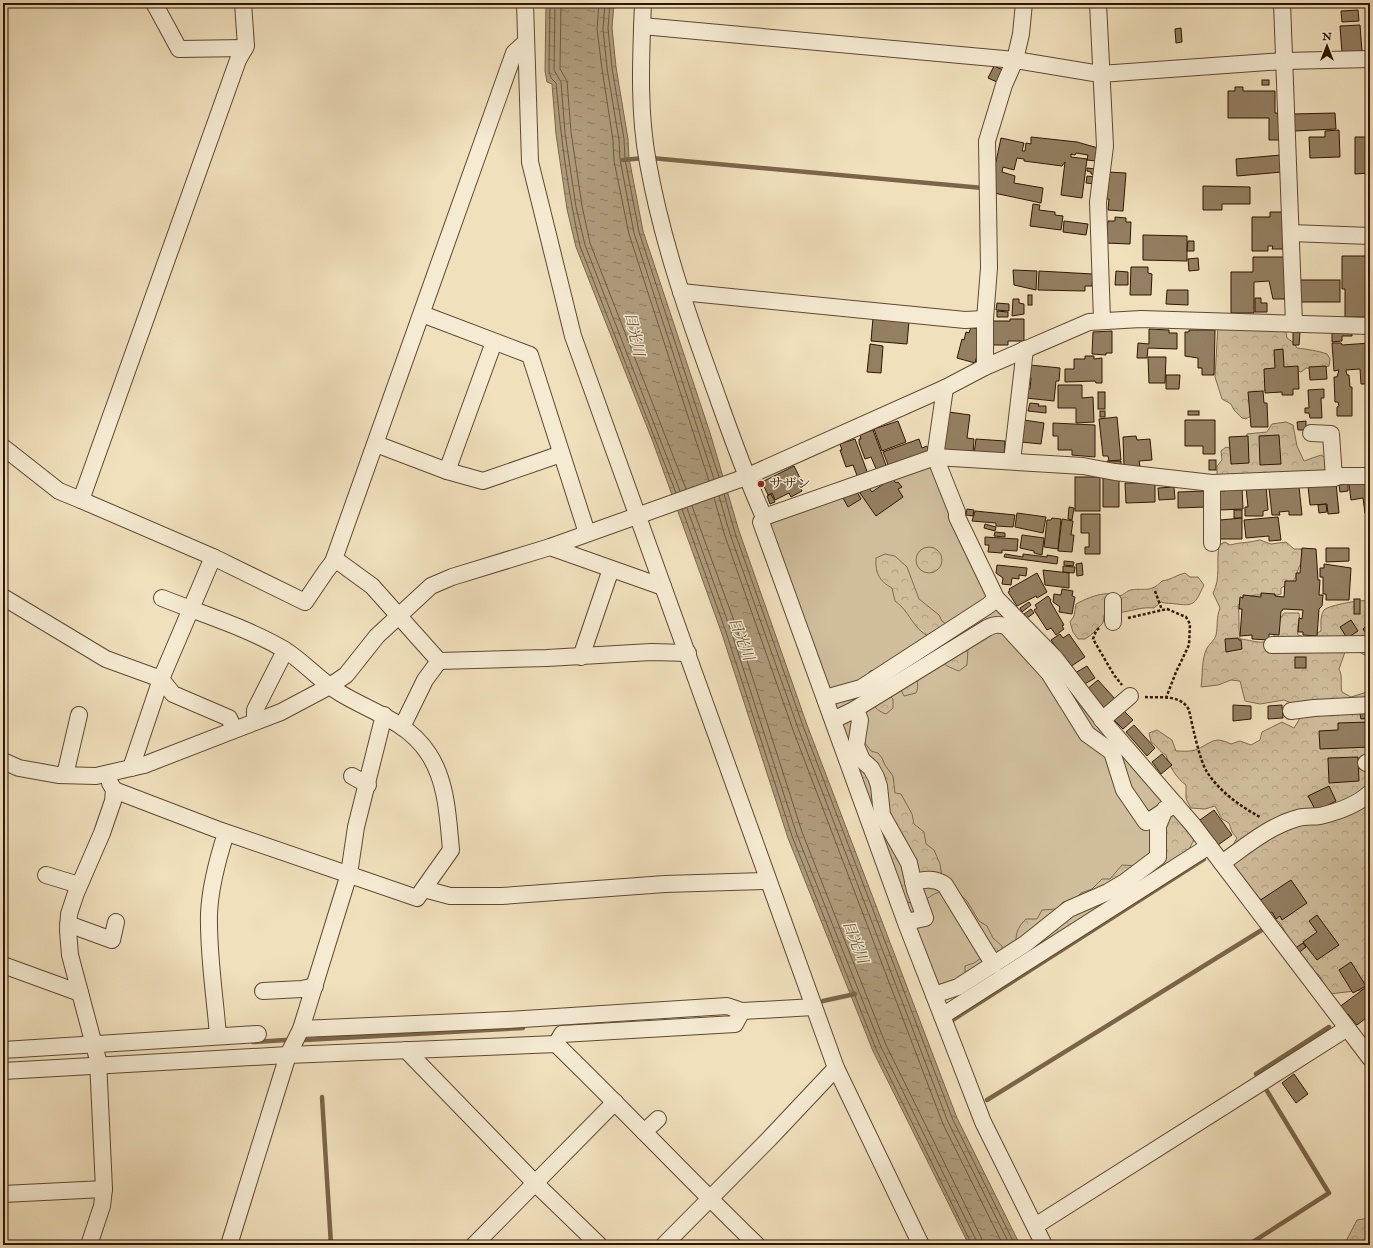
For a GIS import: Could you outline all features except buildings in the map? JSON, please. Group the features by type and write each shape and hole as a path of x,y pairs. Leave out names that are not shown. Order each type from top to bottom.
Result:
{"street":[{"path":"154,3 179,49 245,48"},
{"path":"81,500 238,60 246,46 243,3"},
{"path":"525,3 530,162 573,336 836,1068 921,1245"},
{"path":"643,3 643,119 648,163 666,239 681,292 746,477 764,517"},
{"path":"985,367 985,319 989,268 988,141 1004,85 1015,60 1021,34 1024,3"},
{"path":"1098,3 1100,74 1105,146 1098,202 1102,320"},
{"path":"1282,3 1294,324"},
{"path":"642,26 1015,60 1100,74 1284,61 1370,59"},
{"path":"3,447 59,491 213,557 305,602 333,562 514,54 526,42"},
{"path":"1291,233 1370,236"},
{"path":"681,292 965,320 985,319"},
{"path":"422,314 530,355 587,533"},
{"path":"3,761 19,768 65,775 96,776 144,765 281,712 330,686 346,675 377,636 431,586 452,577 550,547 746,477 945,388 985,367 1089,322 1102,320 1141,319 1370,326"},
{"path":"447,471 494,342"},
{"path":"1012,461 1025,349"},
{"path":"945,388 936,457 957,512 957,517 996,598 1055,658 1171,807 1209,846 1346,1029 1370,1058"},
{"path":"1311,433 1331,434 1334,478"},
{"path":"376,444 447,471 484,481 561,454"},
{"path":"1044,1245 983,1122 906,922 761,522 764,517 936,457 1083,466 1115,472 1212,483 1334,478 1340,476 1370,476"},
{"path":"1212,483 1212,542"},
{"path":"550,547 663,588"},
{"path":"131,768 162,678 192,610 213,557"},
{"path":"333,562 340,562 372,586 439,661"},
{"path":"581,656 611,569"},
{"path":"3,597 106,659 162,678 173,694 229,718 234,729"},
{"path":"114,790 226,833 417,898 451,850 447,807 440,777 429,754 412,734 384,715 357,702 330,686 285,651 254,635 162,598"},
{"path":"833,720 852,711 922,658 996,598"},
{"path":"1113,601 1113,622"},
{"path":"977,612 987,628"},
{"path":"825,698 861,688 922,658 998,624 1007,627 1049,673 1087,734 1112,752 1124,790 1146,822 1157,817 1171,807"},
{"path":"1272,645 1370,644"},
{"path":"255,722 255,710 285,651"},
{"path":"439,661 651,652 688,653"},
{"path":"402,727 425,680 439,661"},
{"path":"1102,720 1130,696"},
{"path":"1291,711 1314,708 1370,705"},
{"path":"852,711 858,715 860,720 856,746 862,760 871,768 876,777 879,786 882,815 909,863 925,918 906,922"},
{"path":"65,775 79,715"},
{"path":"229,1245 288,1055 301,1029 349,874 356,827 368,785 384,715"},
{"path":"89,1245 102,1206 104,1189 97,1066 98,1060 70,955 68,924 69,914 79,885 102,833 114,801 114,790 105,774"},
{"path":"352,776 368,785"},
{"path":"1222,863 1260,835 1281,824 1299,818 1319,816 1352,806 1370,793"},
{"path":"942,1016 1016,959 1070,909 1108,892 1125,882 1158,857 1158,826 1171,807"},
{"path":"218,1036 210,943 209,912 220,854 226,833"},
{"path":"934,995 958,987 994,965 1016,959 1209,846"},
{"path":"46,875 79,885"},
{"path":"914,882 933,879 945,885 994,965"},
{"path":"424,889 450,896 502,896 665,884 768,882"},
{"path":"68,924 112,940 116,922"},
{"path":"3,965 80,993"},
{"path":"263,991 302,989 314,986"},
{"path":"301,1029 507,1020 727,1006 742,1011 814,1007"},
{"path":"556,1044 562,1034 736,1024 742,1011"},
{"path":"1035,1226 1346,1029"},
{"path":"3,1050 258,1034"},
{"path":"3,1071 288,1055 556,1044 615,1102 709,1199 757,1245"},
{"path":"406,1050 535,1183 599,1245"},
{"path":"664,1245 836,1068"},
{"path":"474,1245 615,1102"},
{"path":"644,1132 658,1119"},
{"path":"3,1194 104,1189"}],"path":[{"path":"1155,591 1162,610"},
{"path":"1166,698 1189,645 1190,624 1186,617 1167,609 1113,622 1102,626 1096,631 1093,639 1114,675 1130,696 1178,699 1185,703 1189,710 1202,762 1206,772 1219,787 1248,810 1264,819 1281,824"}],"green space":[{"path":"1218,325 1285,326 1287,338 1294,343 1297,348 1327,354 1330,359 1329,366 1320,369 1306,368 1301,372 1293,369 1261,393 1252,415 1246,419 1242,418 1234,410 1231,404 1222,399 1215,377"},
{"path":"1286,422 1293,425 1297,446 1304,461 1321,455 1327,459 1328,471 1217,481 1217,466 1222,460 1221,451 1226,447 1234,449 1245,443 1247,434 1267,432 1272,424"},
{"path":"932,462 953,513 948,516 980,581 1188,832 1187,851 959,994 937,986 770,527 771,523"},
{"path":"1260,540 1271,544 1286,542 1294,549 1301,549 1303,553 1303,561 1294,579 1281,588 1281,594 1269,596 1255,595 1244,600 1238,605 1240,639 1257,642 1265,642 1269,640 1278,631 1278,622 1284,613 1299,613 1298,635 1308,638 1321,631 1322,615 1324,610 1327,608 1346,603 1370,601 1370,659 1358,652 1345,652 1339,669 1341,674 1342,692 1351,697 1367,692 1370,694 1370,989 1330,994 1319,975 1303,963 1280,923 1265,910 1262,900 1253,892 1241,875 1232,868 1231,854 1233,845 1237,838 1232,832 1229,823 1222,819 1215,806 1205,809 1191,808 1186,799 1186,785 1174,772 1166,755 1151,742 1149,733 1157,730 1172,740 1176,751 1193,751 1216,740 1225,741 1231,744 1240,741 1251,745 1260,740 1262,732 1282,722 1294,728 1299,720 1296,705 1284,700 1260,704 1245,701 1240,681 1231,680 1218,685 1201,687 1202,668 1205,653 1207,648 1214,640 1217,632 1220,608 1213,593 1218,576 1219,545 1225,542 1230,545"},
{"path":"929,547 938,551 942,560 938,569 929,573 920,569 916,560 920,551"},
{"path":"885,554 895,556 907,567 919,599 939,615 942,621 948,626 976,620 974,626 958,642 968,649 967,665 959,671 947,666 939,659 936,655 930,637 924,634 915,625 900,605 895,601 892,588 879,576 876,568 876,558"},
{"path":"1185,573 1190,577 1198,577 1204,585 1197,599 1192,604 1183,605 1161,602 1154,608 1142,608 1116,613 1110,612 1104,616 1103,623 1085,639 1078,639 1073,632 1070,622 1074,616 1076,604 1098,595 1115,594 1120,596 1132,590 1153,588 1162,581"},
{"path":"912,662 917,678 918,687 916,693 904,696 901,690 890,696 893,699 893,708 886,714 880,711 872,704 868,696 864,679 870,671"},
{"path":"855,718 865,729 865,743 871,751 878,753 882,758 893,776 895,793 901,794 912,814 914,824 924,832 926,844 934,850 940,864 942,878 967,901 979,921 987,926 993,938 1002,946 1003,961 998,977 965,979 965,966 974,963 981,958 941,892 921,901 914,901 911,903 905,901 884,849 876,813 864,790 845,736 843,724"},
{"path":"1172,808 1187,825 1194,840 1188,851 1164,870 1161,839"},
{"path":"1122,865 1137,866 1132,892 1024,960 1020,955 1016,944 1016,939 1019,928 1026,919 1037,919 1042,910 1056,909 1063,902 1073,901 1081,893 1092,889 1102,879 1110,879"},
{"path":"1370,1218 1370,1245 1344,1245 1357,1220"}],"water":[{"name":"日光川","path":"546,3 614,3 612,28 616,67 628,139 629,158 643,231 710,433 739,531 807,725 957,1118 1020,1245 969,1245 873,1051 788,838 722,634 653,442 576,247 567,209 556,134 552,84 547,82 545,71"}],"waterway":[{"path":"623,160 644,158"},
{"path":"651,158 983,188"},
{"path":"951,1021 1204,859"},
{"path":"987,1100 1265,928"},
{"path":"823,1001 855,994"},
{"path":"1256,1074 1329,1027"},
{"path":"305,1040 523,1028"},
{"path":"253,1042 286,1040"},
{"path":"1248,1245 1329,1193 1264,1086"},
{"path":"322,1097 331,1245"}],"place":[{"name":"サザン","path":"761,484"}]}
